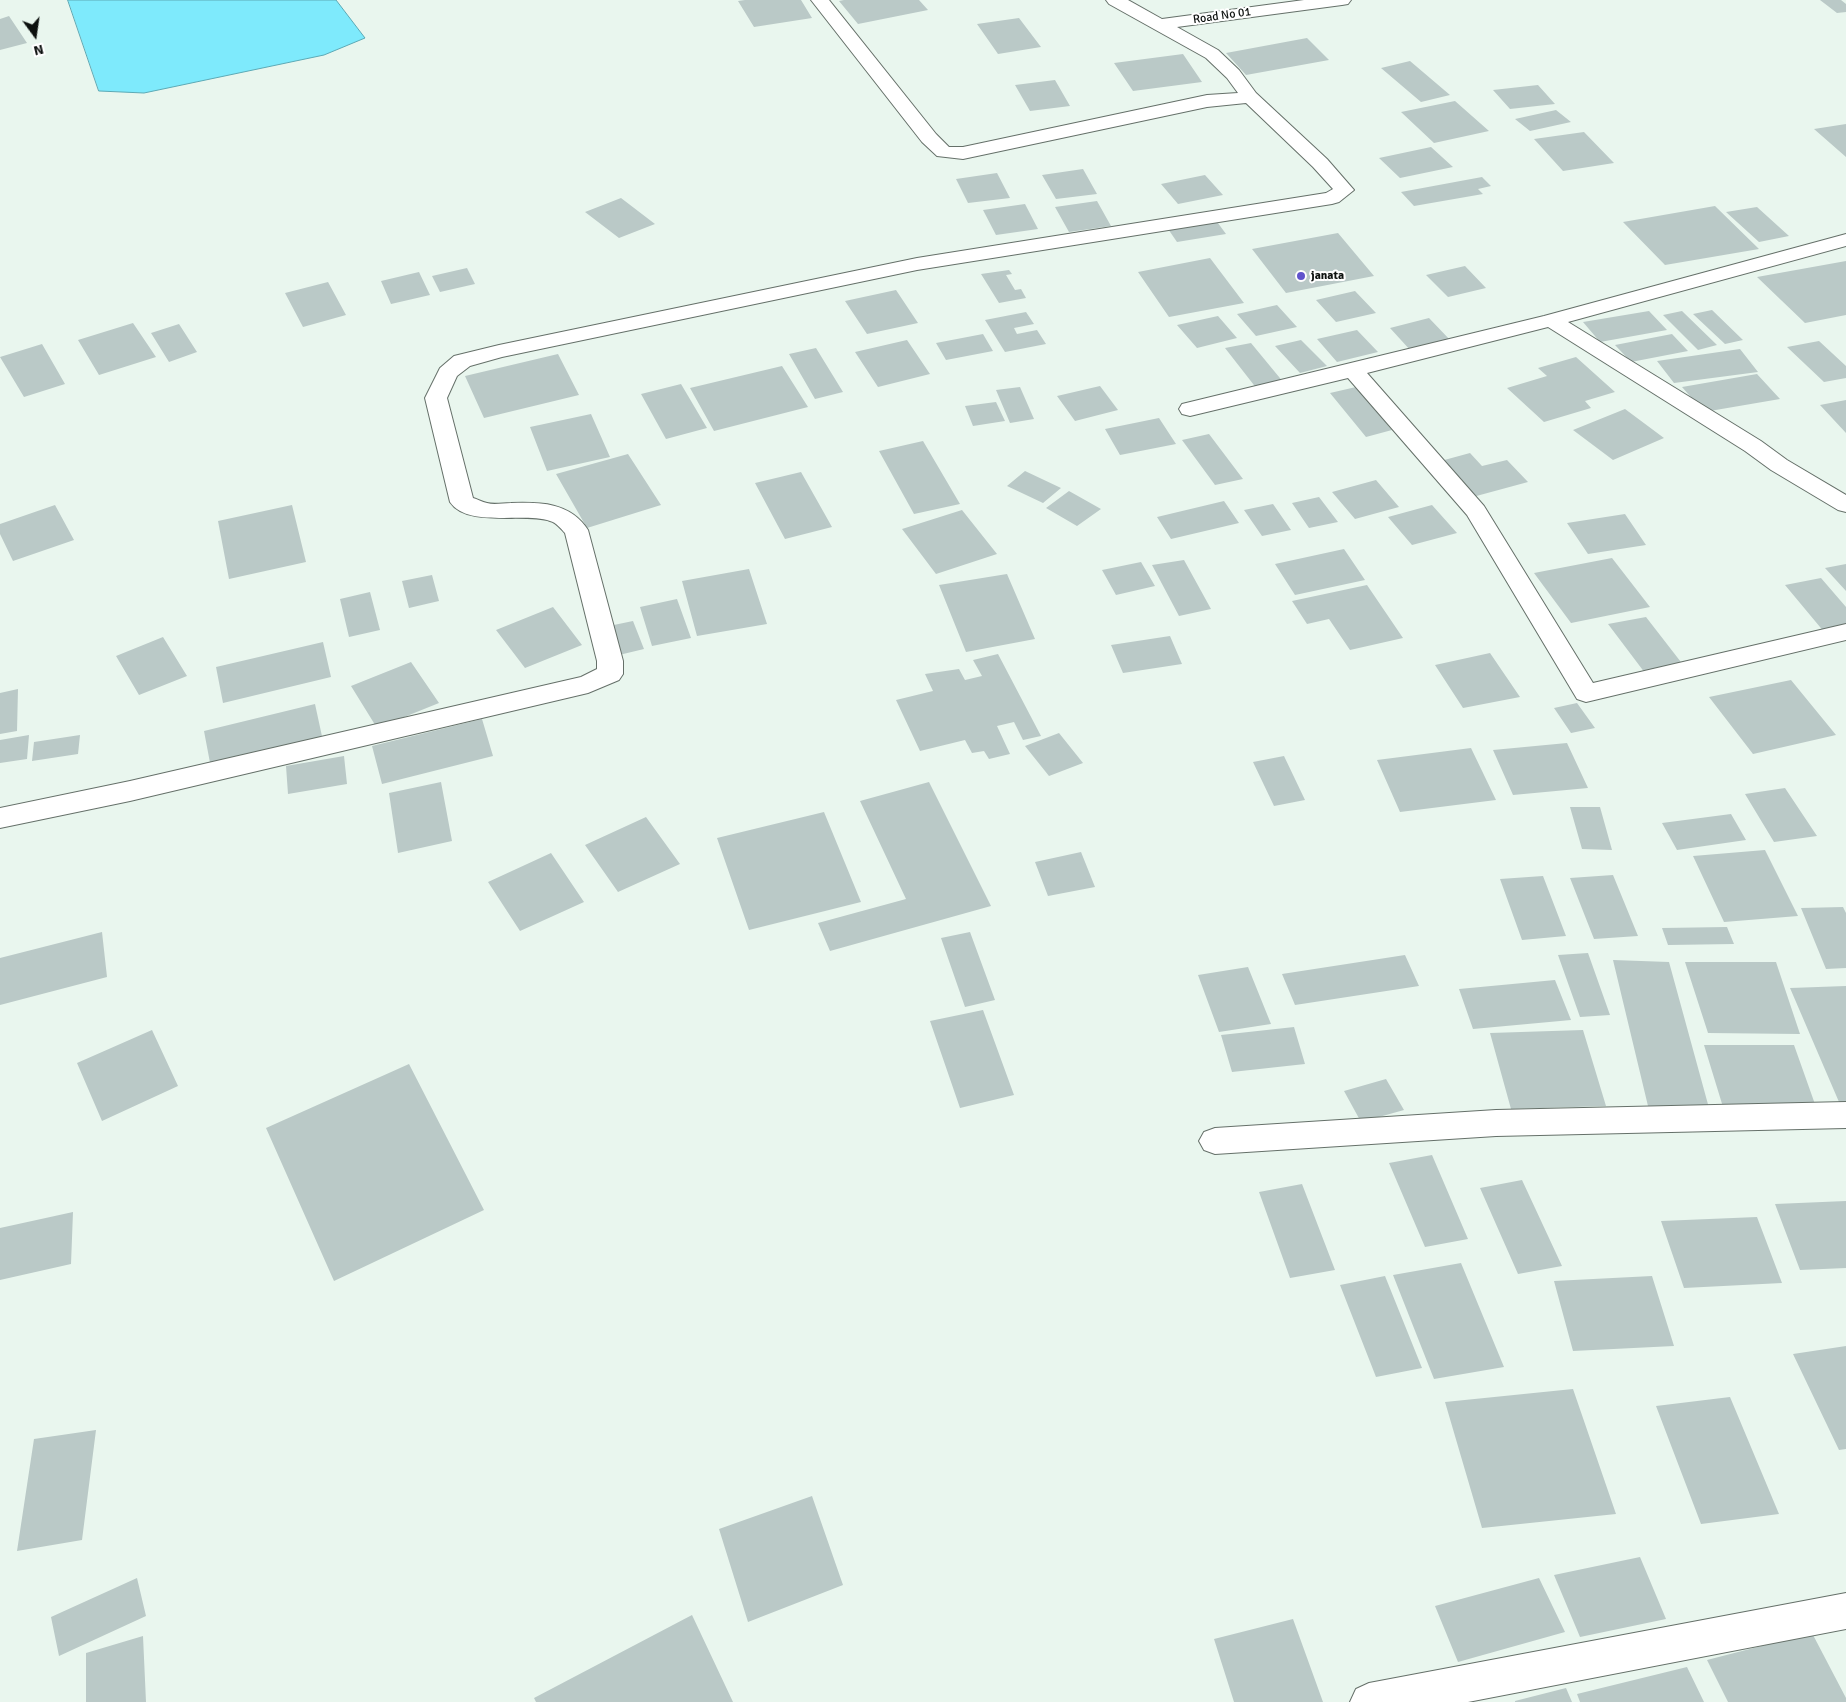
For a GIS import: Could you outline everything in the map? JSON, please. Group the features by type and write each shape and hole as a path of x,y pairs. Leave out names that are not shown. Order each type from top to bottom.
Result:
{"street":[{"path":"820,0 929,138 944,152 963,153 1207,101 1250,97"},
{"path":"0,818 130,791 522,700 588,684 610,674 610,661 576,530 560,515 534,510 485,511 462,502 436,398 448,373 462,361 499,351 917,264 1332,198 1344,190 1306,149 1250,97 1233,74 1212,54 1163,24 1115,0"},
{"name":"Road No 01","path":"1163,24 1342,0"},
{"path":"1190,410 1551,320 1846,240"},
{"path":"1551,320 1753,446 1778,465 1846,505"},
{"path":"1354,370 1476,511 1586,693 1846,632"},
{"path":"1215,1141 1496,1124 1846,1115"},
{"path":"1369,1702 1846,1611"}],"water":[{"path":"68,0 336,0 365,38 324,55 144,93 99,91"}],"building":[{"path":"801,0 812,18 754,27 738,1"},
{"path":"919,0 928,10 858,24 839,1"},
{"path":"1820,0 1841,0 1846,4 1846,12 1837,13"},
{"path":"9,16 27,43 0,50 0,19"},
{"path":"1019,18 1041,47 998,54 977,24"},
{"path":"1307,38 1329,60 1246,75 1226,53"},
{"path":"1183,54 1202,82 1133,91 1114,63"},
{"path":"1410,61 1450,95 1421,102 1381,68"},
{"path":"1055,80 1070,106 1030,111 1015,85"},
{"path":"1538,85 1555,104 1510,109 1493,90"},
{"path":"1455,101 1489,131 1434,143 1401,112"},
{"path":"1556,110 1571,122 1530,131 1515,119"},
{"path":"1846,124 1846,157 1814,129"},
{"path":"1584,132 1614,163 1563,171 1534,139"},
{"path":"1431,147 1453,167 1400,178 1379,158"},
{"path":"1083,169 1097,194 1056,199 1042,175"},
{"path":"997,173 1010,198 968,203 956,179"},
{"path":"1205,175 1223,195 1178,204 1161,184"},
{"path":"1482,177 1491,186 1478,189 1483,194 1414,206 1401,192"},
{"path":"621,198 655,224 619,238 585,212"},
{"path":"1097,201 1111,226 1069,232 1055,207"},
{"path":"1025,204 1038,229 996,235 983,210"},
{"path":"1715,206 1759,249 1665,265 1623,222"},
{"path":"1757,207 1789,236 1759,242 1726,212"},
{"path":"1215,219 1226,234 1177,242 1166,226"},
{"path":"1338,233 1374,276 1286,293 1252,249"},
{"path":"1210,258 1244,303 1169,317 1138,272"},
{"path":"1846,261 1846,315 1805,323 1757,277"},
{"path":"1465,266 1486,288 1448,297 1426,275"},
{"path":"467,268 475,284 440,292 432,276"},
{"path":"1009,270 1012,274 1006,275 1015,290 1021,289 1026,298 999,303 981,274"},
{"path":"419,272 430,295 391,304 381,281"},
{"path":"328,282 346,315 303,327 285,293"},
{"path":"896,290 918,323 867,334 845,301"},
{"path":"1355,291 1376,313 1336,322 1316,300"},
{"path":"1277,305 1297,327 1256,336 1237,314"},
{"path":"1712,310 1743,340 1725,344 1693,314"},
{"path":"1649,311 1667,330 1600,342 1583,322"},
{"path":"1682,311 1717,345 1698,350 1663,315"},
{"path":"1026,312 1034,324 1014,328 1017,334 1037,330 1046,344 1005,352 985,320"},
{"path":"1218,316 1237,338 1197,348 1177,325"},
{"path":"1429,318 1451,341 1411,351 1390,328"},
{"path":"133,323 156,357 99,375 78,340"},
{"path":"179,324 197,352 169,362 151,333"},
{"path":"1357,330 1378,352 1337,362 1317,339"},
{"path":"983,334 993,351 946,360 936,343"},
{"path":"1672,334 1688,351 1631,362 1615,345"},
{"path":"907,340 930,374 878,387 855,352"},
{"path":"1301,340 1327,366 1300,373 1275,346"},
{"path":"1819,341 1846,366 1846,378 1824,382 1787,347"},
{"path":"1251,343 1284,383 1257,389 1225,348"},
{"path":"42,344 65,384 24,397 0,357"},
{"path":"816,348 843,392 815,399 789,354"},
{"path":"1740,349 1758,372 1674,383 1657,361"},
{"path":"558,354 579,395 484,418 465,376"},
{"path":"1576,357 1615,392 1585,401 1591,408 1544,422 1507,388 1547,376 1538,368"},
{"path":"782,366 808,407 714,431 690,388"},
{"path":"1757,374 1780,399 1704,412 1682,387"},
{"path":"681,384 707,428 666,439 641,394"},
{"path":"1100,386 1118,410 1075,421 1057,396"},
{"path":"1020,387 1034,419 1010,423 996,390"},
{"path":"1356,387 1392,430 1366,437 1330,393"},
{"path":"1846,400 1846,433 1820,405"},
{"path":"996,402 1005,421 973,426 965,406"},
{"path":"1625,409 1664,438 1613,460 1573,430"},
{"path":"591,414 610,457 547,471 530,427"},
{"path":"1159,418 1176,444 1120,455 1105,429"},
{"path":"1209,434 1243,479 1215,485 1182,440"},
{"path":"923,441 960,504 914,514 879,451"},
{"path":"1470,453 1482,466 1507,460 1528,482 1469,498 1437,462"},
{"path":"628,454 661,505 587,528 556,474"},
{"path":"1025,471 1061,488 1043,503 1007,486"},
{"path":"801,472 832,527 785,539 755,483"},
{"path":"1376,480 1399,507 1355,519 1332,492"},
{"path":"1069,491 1101,509 1077,526 1046,508"},
{"path":"1319,497 1338,522 1309,528 1292,503"},
{"path":"1224,501 1239,523 1171,539 1157,517"},
{"path":"1273,504 1291,530 1262,536 1244,510"},
{"path":"55,505 74,540 13,561 0,534 0,524"},
{"path":"292,505 306,562 229,579 218,521"},
{"path":"1432,505 1457,533 1412,545 1388,517"},
{"path":"962,510 997,554 936,574 902,529"},
{"path":"1625,514 1646,545 1588,554 1567,523"},
{"path":"1344,549 1365,580 1295,595 1275,564"},
{"path":"1612,558 1650,607 1571,623 1534,573"},
{"path":"1184,560 1211,609 1179,616 1152,565"},
{"path":"1141,562 1155,586 1116,595 1102,570"},
{"path":"1846,564 1846,591 1825,568"},
{"path":"749,569 767,624 697,636 682,581"},
{"path":"1007,574 1035,639 966,652 939,585"},
{"path":"432,575 439,601 409,608 402,581"},
{"path":"1821,578 1846,607 1846,628 1825,633 1785,585"},
{"path":"1367,585 1403,638 1350,650 1329,619 1307,624 1292,601"},
{"path":"370,592 380,630 349,637 340,599"},
{"path":"677,599 691,638 652,646 640,607"},
{"path":"553,607 582,645 525,668 496,630"},
{"path":"1646,617 1684,666 1645,673 1608,624"},
{"path":"633,621 644,649 619,655 609,626"},
{"path":"1170,636 1182,664 1123,673 1111,645"},
{"path":"163,637 187,676 139,695 116,656"},
{"path":"323,642 331,677 223,703 216,667"},
{"path":"1490,653 1520,697 1463,708 1435,665"},
{"path":"998,654 1041,736 1023,740 1014,722 997,726 1010,754 989,759 984,751 972,753 965,740 920,751 896,700 933,691 925,674 959,669 965,680 982,676 973,660"},
{"path":"411,662 439,703 377,728 351,686"},
{"path":"1791,680 1836,735 1753,754 1709,697"},
{"path":"18,689 17,731 0,734 0,693"},
{"path":"1577,703 1595,728 1571,733 1554,708"},
{"path":"315,704 323,741 211,768 204,731"},
{"path":"482,719 493,756 382,784 372,746"},
{"path":"1059,733 1083,763 1049,776 1025,746"},
{"path":"29,735 27,759 0,763 0,740"},
{"path":"80,735 78,754 32,761 34,742"},
{"path":"1567,743 1588,788 1513,795 1493,750"},
{"path":"1471,748 1496,800 1400,812 1377,760"},
{"path":"344,756 347,784 288,794 286,766"},
{"path":"1284,756 1305,800 1274,806 1253,762"},
{"path":"441,782 452,841 398,853 389,793"},
{"path":"929,782 991,906 830,951 818,923 906,899 860,801"},
{"path":"1785,788 1817,836 1774,842 1745,794"},
{"path":"1570,807 1600,807 1612,850 1582,849"},
{"path":"824,812 861,902 749,930 717,838"},
{"path":"1731,814 1746,840 1677,850 1662,823"},
{"path":"646,817 680,864 618,892 585,845"},
{"path":"1765,850 1798,916 1724,922 1693,856"},
{"path":"1081,852 1095,887 1048,896 1035,862"},
{"path":"551,853 584,902 520,931 488,882"},
{"path":"1613,875 1638,936 1594,939 1570,878"},
{"path":"1543,876 1566,936 1522,940 1500,879"},
{"path":"1843,907 1846,913 1846,968 1826,969 1801,908"},
{"path":"1727,927 1734,944 1668,945 1662,928"},
{"path":"102,932 107,977 0,1005 0,958"},
{"path":"970,932 995,1000 965,1007 941,938"},
{"path":"1588,953 1610,1015 1580,1017 1558,955"},
{"path":"1405,955 1419,986 1295,1005 1282,974"},
{"path":"1613,960 1669,962 1709,1108 1648,1106"},
{"path":"1685,962 1776,962 1800,1034 1708,1033"},
{"path":"1248,967 1271,1024 1219,1032 1198,975"},
{"path":"1555,980 1571,1020 1473,1029 1459,989"},
{"path":"1846,986 1846,1102 1839,1102 1790,988"},
{"path":"983,1010 1014,1095 960,1108 930,1021"},
{"path":"1294,1027 1305,1064 1232,1072 1221,1035"},
{"path":"152,1030 178,1086 102,1121 77,1063"},
{"path":"1583,1030 1606,1106 1511,1109 1490,1033"},
{"path":"1704,1045 1794,1045 1816,1107 1723,1107"},
{"path":"409,1064 484,1210 334,1281 266,1128"},
{"path":"1386,1079 1404,1110 1361,1122 1344,1091"},
{"path":"1432,1155 1468,1239 1425,1247 1389,1163"},
{"path":"1522,1180 1562,1266 1518,1274 1480,1188"},
{"path":"1302,1184 1335,1270 1290,1278 1259,1192"},
{"path":"1846,1201 1846,1268 1800,1270 1775,1204"},
{"path":"73,1212 71,1264 0,1280 0,1228"},
{"path":"1757,1217 1782,1283 1684,1288 1661,1221"},
{"path":"1461,1263 1504,1367 1434,1379 1393,1275"},
{"path":"1385,1276 1422,1368 1376,1377 1340,1285"},
{"path":"1652,1276 1674,1346 1573,1351 1554,1281"},
{"path":"1846,1346 1846,1449 1839,1450 1793,1354"},
{"path":"1573,1389 1616,1514 1482,1528 1445,1402"},
{"path":"1730,1397 1779,1514 1701,1524 1656,1406"},
{"path":"96,1430 82,1540 17,1551 34,1439"},
{"path":"812,1496 843,1585 748,1622 719,1529"},
{"path":"1640,1557 1666,1619 1580,1637 1554,1575"},
{"path":"137,1578 146,1616 59,1656 51,1617"},
{"path":"1539,1578 1565,1632 1458,1662 1435,1606"},
{"path":"692,1615 733,1702 536,1702 534,1698"},
{"path":"1293,1619 1323,1702 1234,1702 1214,1639"},
{"path":"1812,1633 1846,1698 1846,1702 1728,1702 1707,1660"},
{"path":"143,1636 146,1702 86,1702 86,1653"},
{"path":"1687,1667 1704,1702 1580,1702 1577,1694"},
{"path":"1566,1688 1572,1702 1515,1702 1515,1701"}],"place":[{"name":"janata","path":"1301,276"}]}
